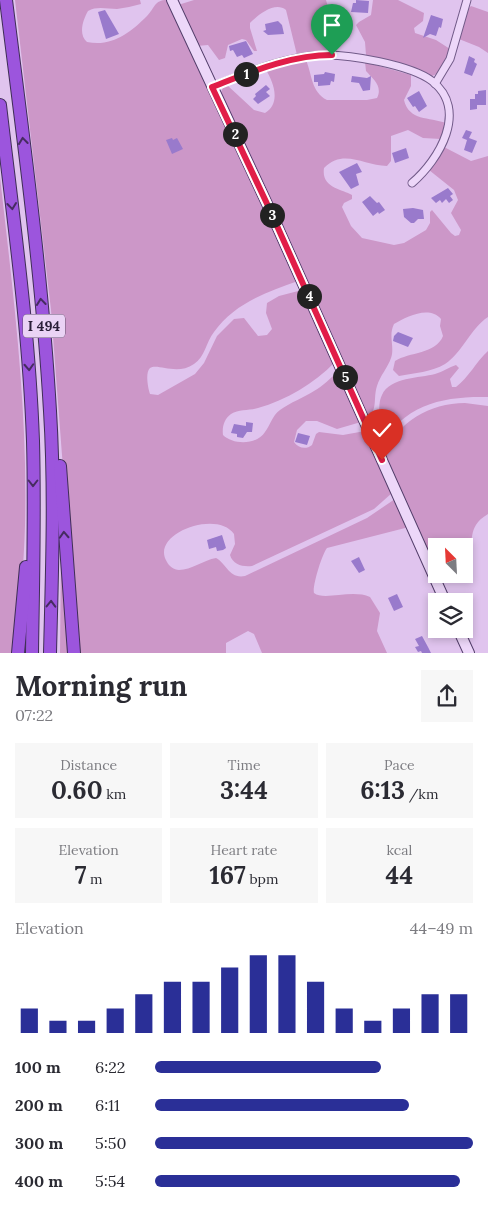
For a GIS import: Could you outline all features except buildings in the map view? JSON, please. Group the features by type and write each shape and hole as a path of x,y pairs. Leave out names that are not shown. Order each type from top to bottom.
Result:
{"highway":[{"name":"I 494","path":"6,0 46,353 52,475 50,653"},
{"name":"I 494","path":"0,105 28,354 33,441 32,653"},
{"path":"46,353 60,467 74,653"},
{"path":"18,653 27,548 33,525"}],"street":[{"path":"172,0 269,208 442,593"},
{"path":"435,84 450,59 467,0"},
{"path":"212,87 277,63 324,55 352,56 373,60 416,73 435,84 443,94 448,106 450,120 448,131 425,171 412,183"},
{"path":"462,638 469,653"}],"shaded area":[{"path":"15,0 140,0 141,4 129,7 117,9 98,8 88,11 83,23 84,39 87,42 96,43 112,40 127,33 147,16 157,3 167,0 298,281 241,306 222,322 209,340 201,357 194,364 181,369 150,368 147,377 150,394 158,395 195,374 204,363 217,336 234,319 244,318 258,336 267,335 272,329 266,313 267,303 279,296 302,290 335,362 309,384 279,401 231,414 224,423 223,435 239,442 256,439 265,432 277,412 317,389 338,371 361,422 337,429 317,421 306,421 297,430 294,442 300,447 305,448 312,445 316,434 319,432 343,435 365,431 392,493 374,509 252,566 242,566 233,561 230,555 235,544 234,534 226,527 214,524 201,524 176,534 167,542 164,552 167,562 172,568 179,570 216,558 235,575 245,576 367,518 395,499 409,527 327,548 320,563 314,590 314,593 324,596 355,594 370,597 380,613 377,631 387,653 262,653 254,634 248,631 226,643 226,653 77,653 51,310"},
{"path":"194,0 326,0 331,18 332,52 297,55 286,10 277,7 267,10 250,23 257,51 254,51 246,40 242,39 228,45 225,58 219,60 208,45 197,46 178,5"},
{"path":"373,0 398,0 424,13 423,21 414,28 415,33 436,40 450,49 439,73 432,76 366,55 365,42 356,25 371,15"},
{"path":"471,6 488,12 488,53 459,39 467,10"},
{"path":"306,60 315,88 327,100 367,100 377,98 379,94 378,86 366,71 365,62 411,75 411,86 404,100 410,112 420,117 446,123 441,139 423,138 408,130 391,136 391,161 387,166 339,159 324,168 324,175 329,184 352,195 352,199 344,203 342,207 351,226 362,238 394,245 404,243 426,230 430,223 430,212 432,210 451,233 455,236 459,235 461,230 451,213 458,200 454,190 429,170 444,147 471,161 488,156 488,317 445,364 429,371 399,376 393,370 395,361 435,346 443,336 440,326 441,319 430,313 418,314 394,324 392,328 391,358 378,382 373,411 368,418 221,93 223,87 227,85 254,110 265,113 273,104 274,98 273,87 266,70"},
{"path":"0,177 10,263 24,437 23,573 16,653 0,653"},
{"path":"488,351 488,397 456,398 440,401 413,412 390,432 380,447 371,427 379,416 380,399 386,389 406,379 435,374 456,365 459,368 450,379 452,387 456,387"},
{"path":"465,403 488,406 488,514 476,525 472,538 428,538 428,555 383,454 397,433 416,416 439,406"},
{"path":"61,550 71,653 60,653"}],"route":[{"path":"332,55 305,57 282,62 212,87 269,208 382,460"}]}
